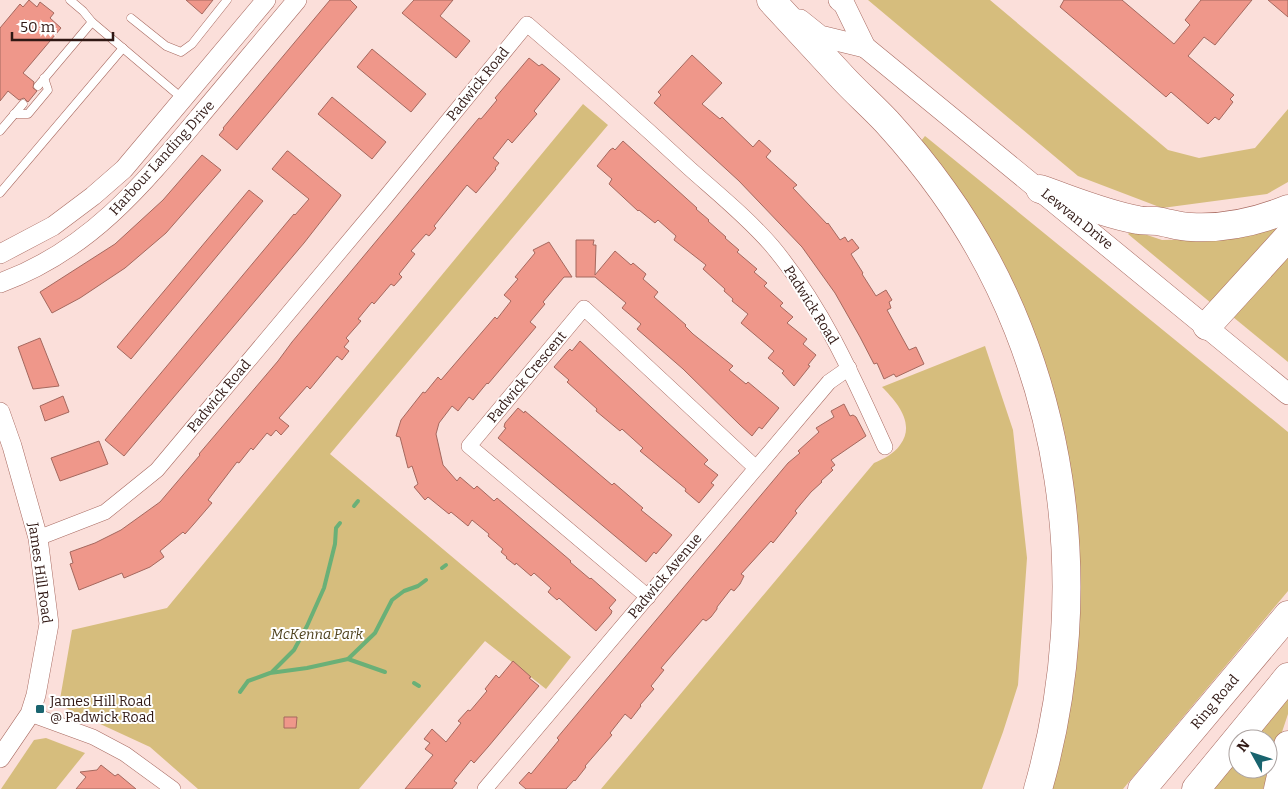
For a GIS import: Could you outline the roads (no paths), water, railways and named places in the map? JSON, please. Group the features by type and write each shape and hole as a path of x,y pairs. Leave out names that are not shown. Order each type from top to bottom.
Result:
{"highway":[{"path":"771,0 844,79 886,121 944,192 972,234 1008,303 1034,372 1051,433 1057,470 1065,532 1066,571 1066,613 1061,682 1049,750 1038,789"},
{"path":"1040,189 1090,207 1138,220 1190,227 1224,227 1246,224 1288,209"},
{"path":"1207,326 1253,273 1288,237"},
{"name":"Ring Road","path":"1142,789 1288,615"},
{"path":"1196,789 1288,677"},
{"path":"1278,789 1288,745"}],"main road":[{"name":"Lewvan Drive","path":"775,0 820,36 865,46"},
{"name":"Lewvan Drive","path":"840,1 865,46 1288,394"}],"street":[{"name":"Harbour Landing Drive","path":"0,254 53,226 93,196 124,169 183,100 283,4"},
{"name":"Harbour Landing Drive","path":"0,283 22,275 58,255 110,216 142,184 283,4"},
{"name":"Padwick Road","path":"38,538 105,512 157,470 527,24 615,100 771,245 819,311 849,368 885,447"},
{"name":"Padwick Crescent","path":"648,597 469,446 584,308 756,468"},
{"name":"Padwick Avenue","path":"485,789 829,382 849,368"},
{"name":"James Hill Road","path":"0,412 12,446 38,538 49,624 36,695 30,714 0,758"},
{"path":"30,714 93,737 125,754 173,789"}],"lane":[{"path":"70,0 92,22 183,100"},
{"path":"131,18 166,46 180,52 192,44 227,0"},
{"path":"38,86 92,22"},
{"path":"0,193 123,48"},
{"path":"14,114 28,114 48,90 44,78"},
{"path":"0,131 23,104"}],"waterway":[{"path":"354,506 358,501"},
{"path":"272,672 294,650 307,626 324,588 335,544 336,528 340,523"},
{"path":"442,568 446,565"},
{"path":"240,692 248,681 270,673 307,668 348,659 375,633 392,600 404,591 418,586 426,580"},
{"path":"348,659 385,672"},
{"path":"414,683 419,686"}],"place":[{"name":"James Hill Road @ Padwick Road","path":"40,709"}],"park label":[{"name":"McKenna Park","path":"317,634"}]}
